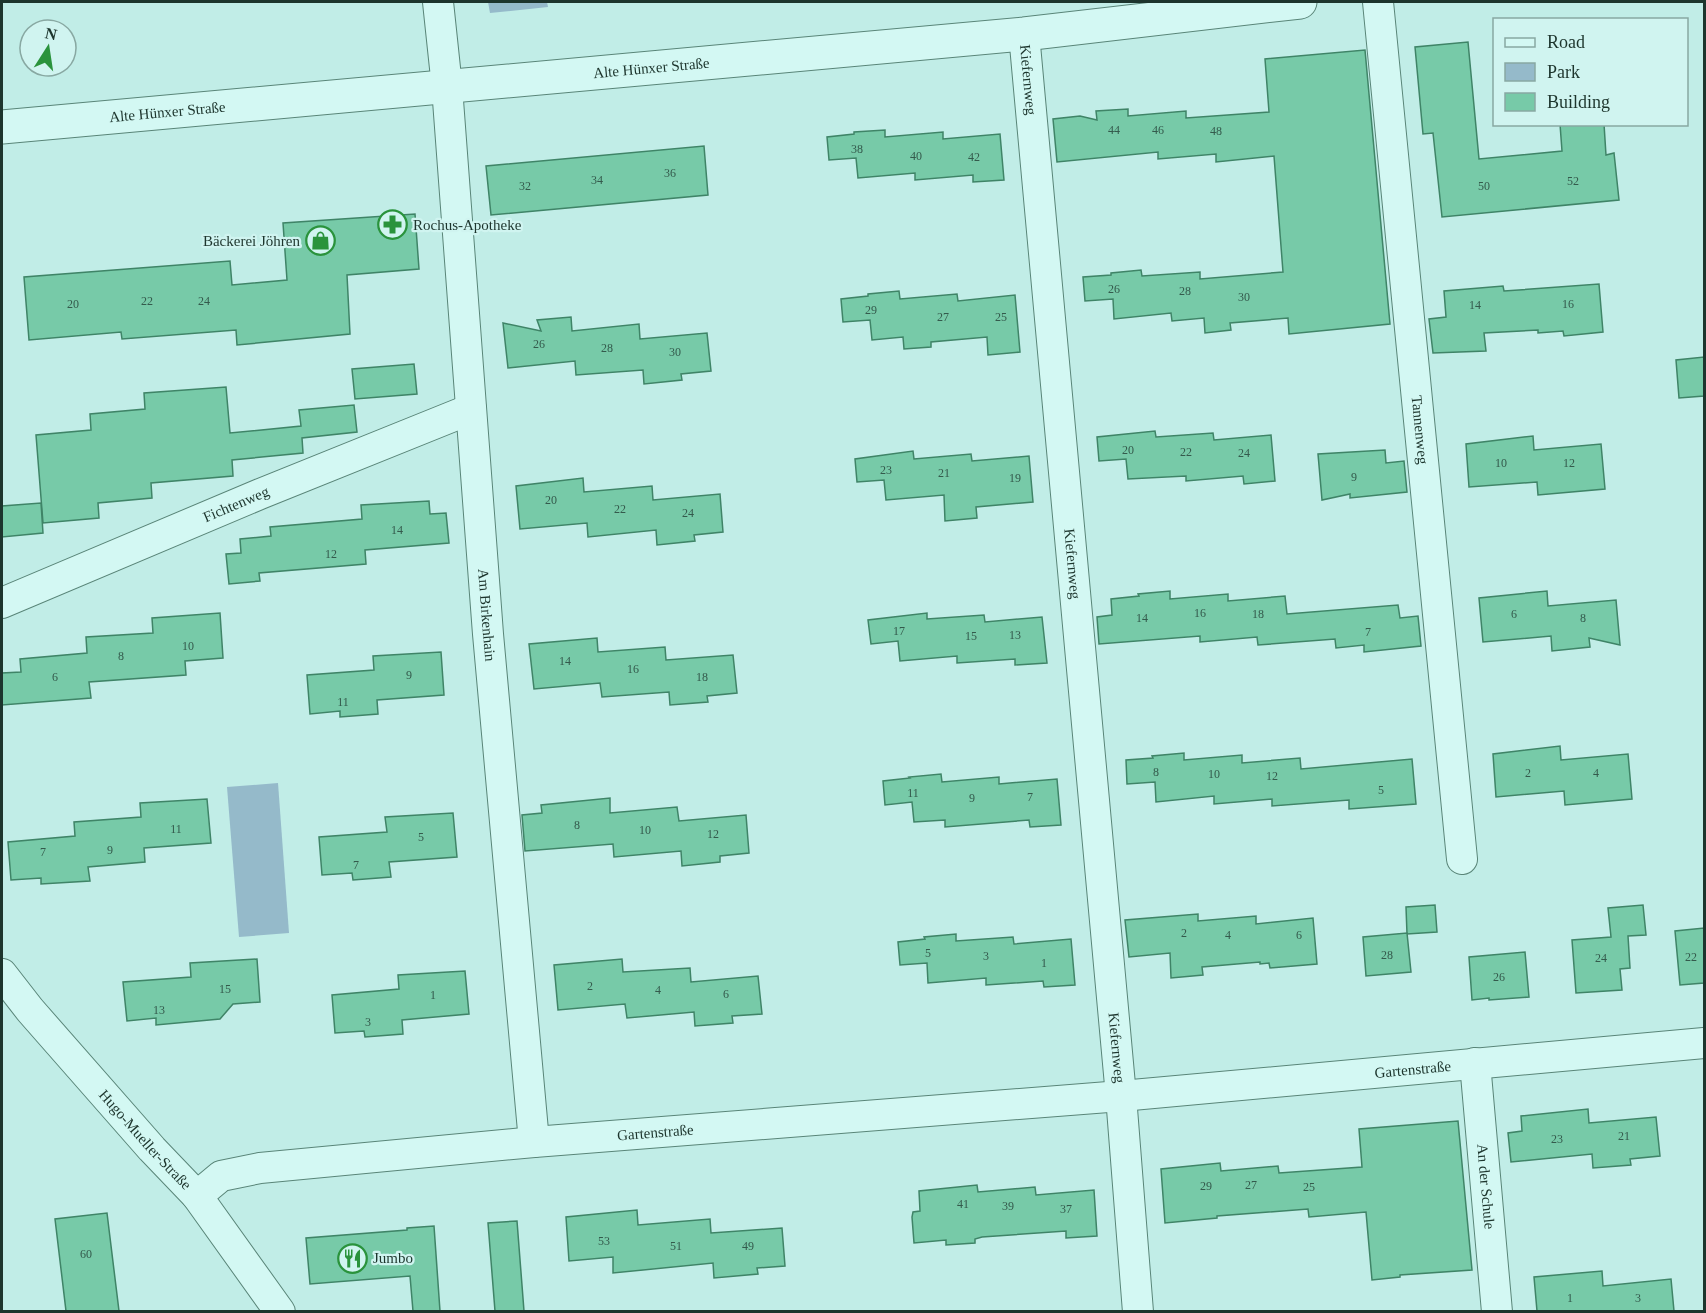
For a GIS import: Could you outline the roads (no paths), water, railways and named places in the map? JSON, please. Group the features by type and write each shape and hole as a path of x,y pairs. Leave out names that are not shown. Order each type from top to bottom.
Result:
{"street":[{"name":"Am Birkenhain","path":"438,2 447,87 488,634 534,1142"},
{"name":"Alte Hünxer Straße","path":"2,127 1024,34 1300,2"},
{"name":"Tannenweg","path":"1378,2 1462,859"},
{"name":"Kiefernweg","path":"1024,34 1120,1096"},
{"name":"Fichtenweg","path":"2,603 260,494 471,409"},
{"name":"Hugo-Mueller-Straße","path":"2,974 30,1010 152,1149 197,1196 280,1311"},
{"name":"Gartenstraße","path":"197,1196 221,1176 260,1168 534,1142 1120,1096 1704,1043"},
{"name":"An der Schule","path":"1475,1063 1497,1311"},
{"path":"1120,1096 1138,1311"}],"place":[{"name":"Rochus-Apotheke","path":"392,225"},
{"name":"Bäckerei Jöhren","path":"321,241"},
{"name":"Jumbo","path":"352,1258"}]}
